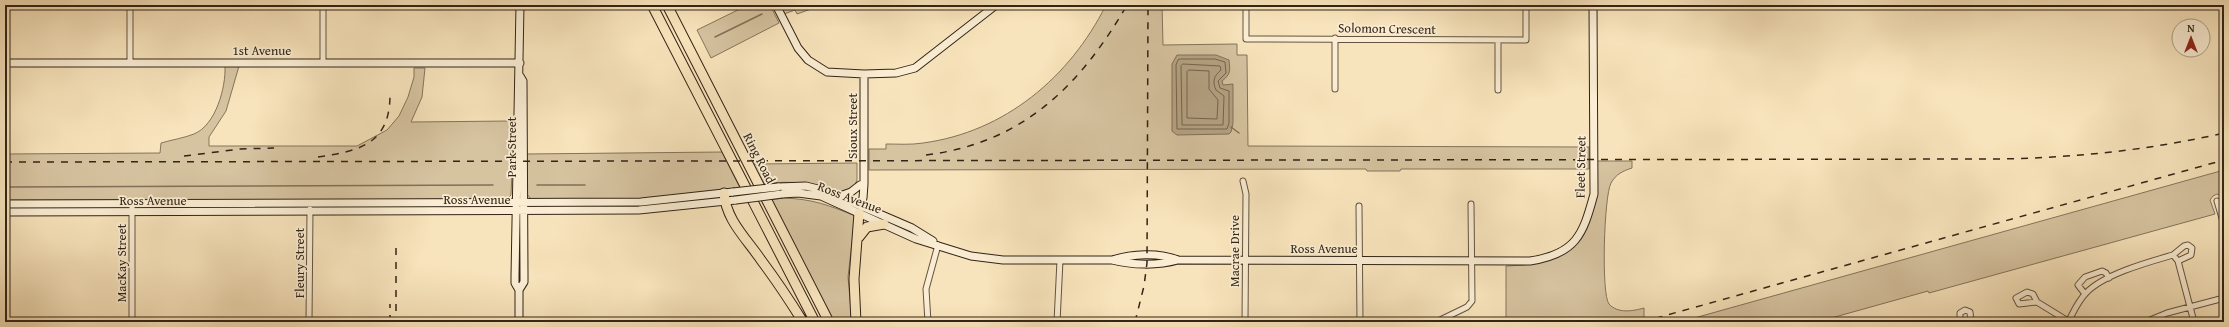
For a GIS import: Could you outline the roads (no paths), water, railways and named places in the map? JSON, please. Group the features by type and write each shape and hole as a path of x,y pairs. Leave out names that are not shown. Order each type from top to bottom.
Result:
{"highway":[{"name":"Ring Road","path":"652,5 814,322"},
{"name":"Ring Road","path":"667,5 830,322"},
{"path":"724,197 729,216 761,259 803,322"},
{"path":"856,322 854,280 859,208"},
{"path":"858,239 867,227 884,224"}],"main road":[{"name":"Park Street","path":"519,322 519,290 515,283 519,207 518,81 520,76 520,5"},
{"path":"776,5 798,48 808,60 827,72 864,74 896,73 915,68 996,5"},
{"name":"Fleet Street","path":"1472,260 1530,261 1559,254 1573,244 1587,220 1594,194 1593,5"},
{"name":"1st Avenue","path":"5,63 520,63"},
{"name":"Sioux Street","path":"859,208 863,198 861,182 864,74"},
{"path":"840,196 851,192 861,182"},
{"name":"Ross Avenue","path":"5,212 310,204 639,210 724,197 734,192 778,187 806,186 840,196 884,224 916,238 982,258 1112,260 1125,263 1167,263 1178,260 1472,260"},
{"name":"Ross Avenue","path":"724,197 736,200 798,193 821,196 859,208 919,232 938,245"},
{"name":"Ross Avenue","path":"5,204 310,212 519,207"}],"street":[{"path":"130,5 130,63"},
{"path":"323,5 323,62"},
{"name":"Solomon Crescent","path":"1246,5 1246,39 1335,38 1498,40 1526,40 1526,5"},
{"path":"1335,38 1335,89"},
{"path":"1498,40 1498,90"},
{"name":"Macrae Drive","path":"1243,181 1246,194 1245,322"},
{"path":"2217,201 2224,226"},
{"name":"Fleury Street","path":"309,322 310,204"},
{"path":"1436,322 1466,307 1472,301 1471,204"},
{"path":"1360,206 1360,322"},
{"name":"MacKay Street","path":"132,208 132,322"},
{"path":"928,322 926,289 938,245"},
{"path":"2037,302 2068,322 2085,294 2092,287 2139,264 2173,255 2184,246 2188,245 2192,248 2191,255 2178,261"},
{"path":"2173,255 2178,261 2194,322"},
{"path":"1057,322 1060,260"},
{"path":"2085,294 2078,285 2085,278 2102,271 2106,273 2109,278"},
{"path":"2145,322 2190,307 2224,298"},
{"path":"1964,322 1960,318 1960,313 1965,310 1970,312 1971,322"}],"water":[{"path":"1177,55 1216,55 1229,60 1229,72 1222,81 1223,85 1233,84 1233,123 1229,134 1177,135 1172,131 1172,64"}],"waterway":[{"path":"715,37 762,14"},
{"path":"1231,127 1239,133"},
{"path":"9,187 493,185"},
{"path":"537,185 585,185"}],"railway":[{"path":"926,155 961,148 992,138 1020,124 1045,106 1068,85 1089,61 1109,34 1127,5"},
{"path":"1135,322 1144,286 1147,263 1148,5"},
{"path":"318,157 346,152 369,143 384,126 388,113 390,97"},
{"path":"5,162 1997,159 2054,157 2111,152 2168,144 2224,133"},
{"path":"184,156 240,149 274,148"},
{"path":"1642,322 2224,160"},
{"path":"396,248 396,322"},
{"path":"390,304 390,322"}]}
